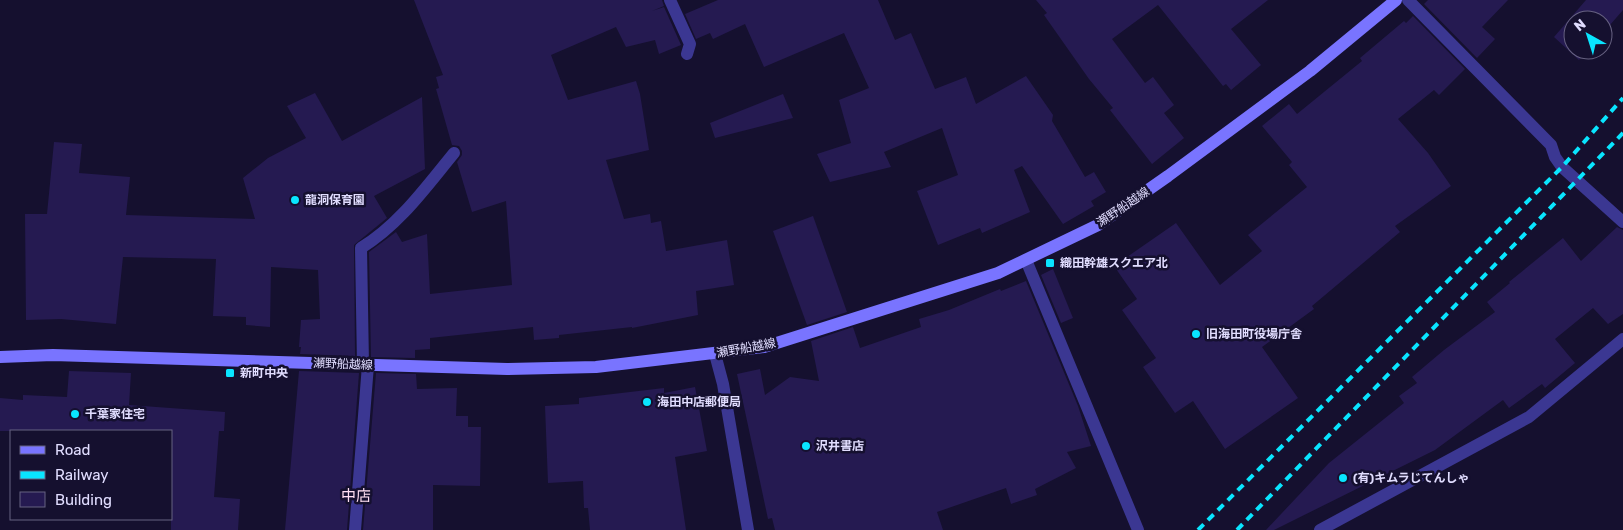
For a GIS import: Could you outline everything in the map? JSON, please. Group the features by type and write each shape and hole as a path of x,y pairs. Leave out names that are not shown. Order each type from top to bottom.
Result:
{"main road":[{"name":"瀬野船越線","path":"0,358 53,356 507,369 596,367 764,347 998,273 1098,226 1310,71 1396,0"}],"street":[{"path":"670,0 690,44 687,54"},
{"path":"1408,0 1551,145 1562,167 1623,222"},
{"path":"355,530 365,364 361,248 376,239 414,203 454,153"},
{"path":"1026,260 1138,530"},
{"path":"1320,530 1529,417 1623,339"},
{"path":"715,354 723,384 748,530"}],"building":[{"path":"414,0 662,0 664,6 652,11 664,7 681,45 659,54 655,40 626,47 616,27 551,55 568,100 636,81 640,94 649,150 606,160 624,219 650,214 651,223 661,221 666,251 727,240 734,285 696,291 698,315 632,328 559,335 559,338 534,340 533,327 430,338 430,349 415,350 415,358 371,357 369,252 396,232 402,242 427,234 430,294 512,285 506,201 472,212 457,162 462,155 462,151 459,146 452,145 436,89 439,88 436,77 443,75"},
{"path":"718,0 878,0 895,40 911,33 935,89 966,77 976,104 1026,76 1053,115 1052,121 1085,177 1094,172 1106,192 1091,201 1094,206 1063,224 1022,166 1014,170 1030,212 982,233 980,228 938,245 917,191 958,175 942,128 884,152 891,167 830,182 817,154 851,143 839,100 869,88 844,33 764,67 745,24 713,39 710,33 696,39 685,14"},
{"path":"1036,0 1268,0 1231,29 1261,65 1231,90 1226,84 1223,86 1158,5 1112,39 1145,83 1153,77 1174,105 1164,113 1184,138 1152,164 1110,110 1113,108 1089,79 1044,15 1047,13"},
{"path":"1428,0 1508,0 1482,27 1495,39 1477,58 1424,4"},
{"path":"1586,0 1623,0 1623,10 1613,22 1613,10 1577,10"},
{"path":"1413,16 1465,69 1439,95 1434,90 1398,119 1428,153 1451,186 1395,226 1400,232 1312,306 1314,309 1262,347 1298,398 1225,449 1193,401 1175,413 1143,367 1156,358 1122,310 1137,299 1114,266 1176,223 1220,285 1262,251 1248,235 1307,187 1289,165 1292,162 1262,126 1289,104 1297,114 1362,61 1360,58 1404,21 1406,23"},
{"path":"1563,27 1563,45 1554,37"},
{"path":"315,93 342,141 422,97 425,169 374,196 387,218 354,245 355,356 300,354 301,320 320,319 318,270 271,267 270,327 246,325 246,317 213,316 216,259 123,257 116,324 61,319 26,320 25,214 47,214 54,142 82,144 79,173 130,177 126,215 255,219 243,178 268,158 306,138 287,106"},
{"path":"783,94 793,118 715,138 710,123"},
{"path":"813,216 847,312 807,325 773,231"},
{"path":"1617,227 1623,230 1623,314 1608,324 1593,308 1555,339 1575,363 1545,388 1542,384 1509,408 1503,400 1435,450 1274,530 1266,530 1329,463 1404,403 1399,396 1417,383 1412,377 1444,350 1495,312 1487,302 1509,282 1563,238 1581,261"},
{"path":"1053,269 1073,318 1061,323 1041,275"},
{"path":"1026,281 1078,406 1091,446 1067,452 1076,468 1035,489 1037,495 1011,504 1006,488 937,512 943,530 775,530 772,518 768,519 737,374 760,369 765,395 790,377 819,381 811,341 853,327 860,348 921,327 919,319 949,310 1000,289 1001,291"},
{"path":"69,371 131,373 129,405 225,412 224,431 219,431 214,497 240,499 238,530 171,530 172,430 0,431 0,398 23,400 23,395 67,397"},
{"path":"299,371 359,373 347,530 285,530"},
{"path":"376,373 416,374 417,389 457,388 456,416 468,416 468,427 481,427 480,486 433,485 433,530 363,530"},
{"path":"695,387 707,451 675,457 686,530 590,530 588,508 584,508 583,481 548,483 545,406 579,404 579,398 664,388 664,393"}],"railway":[{"path":"1198,530 1562,167 1623,98"},
{"path":"1237,530 1623,133"}],"place":[{"name":"龍洞保育園","path":"295,200"},
{"name":"織田幹雄スクエア北","path":"1050,263"},
{"name":"旧海田町役場庁舎","path":"1196,334"},
{"name":"新町中央","path":"230,373"},
{"name":"海田中店郵便局","path":"647,402"},
{"name":"千葉家住宅","path":"75,414"},
{"name":"沢井書店","path":"806,446"},
{"name":"(有)キムラじてんしゃ","path":"1343,478"}],"district":[{"name":"中店","path":"356,496"}]}
